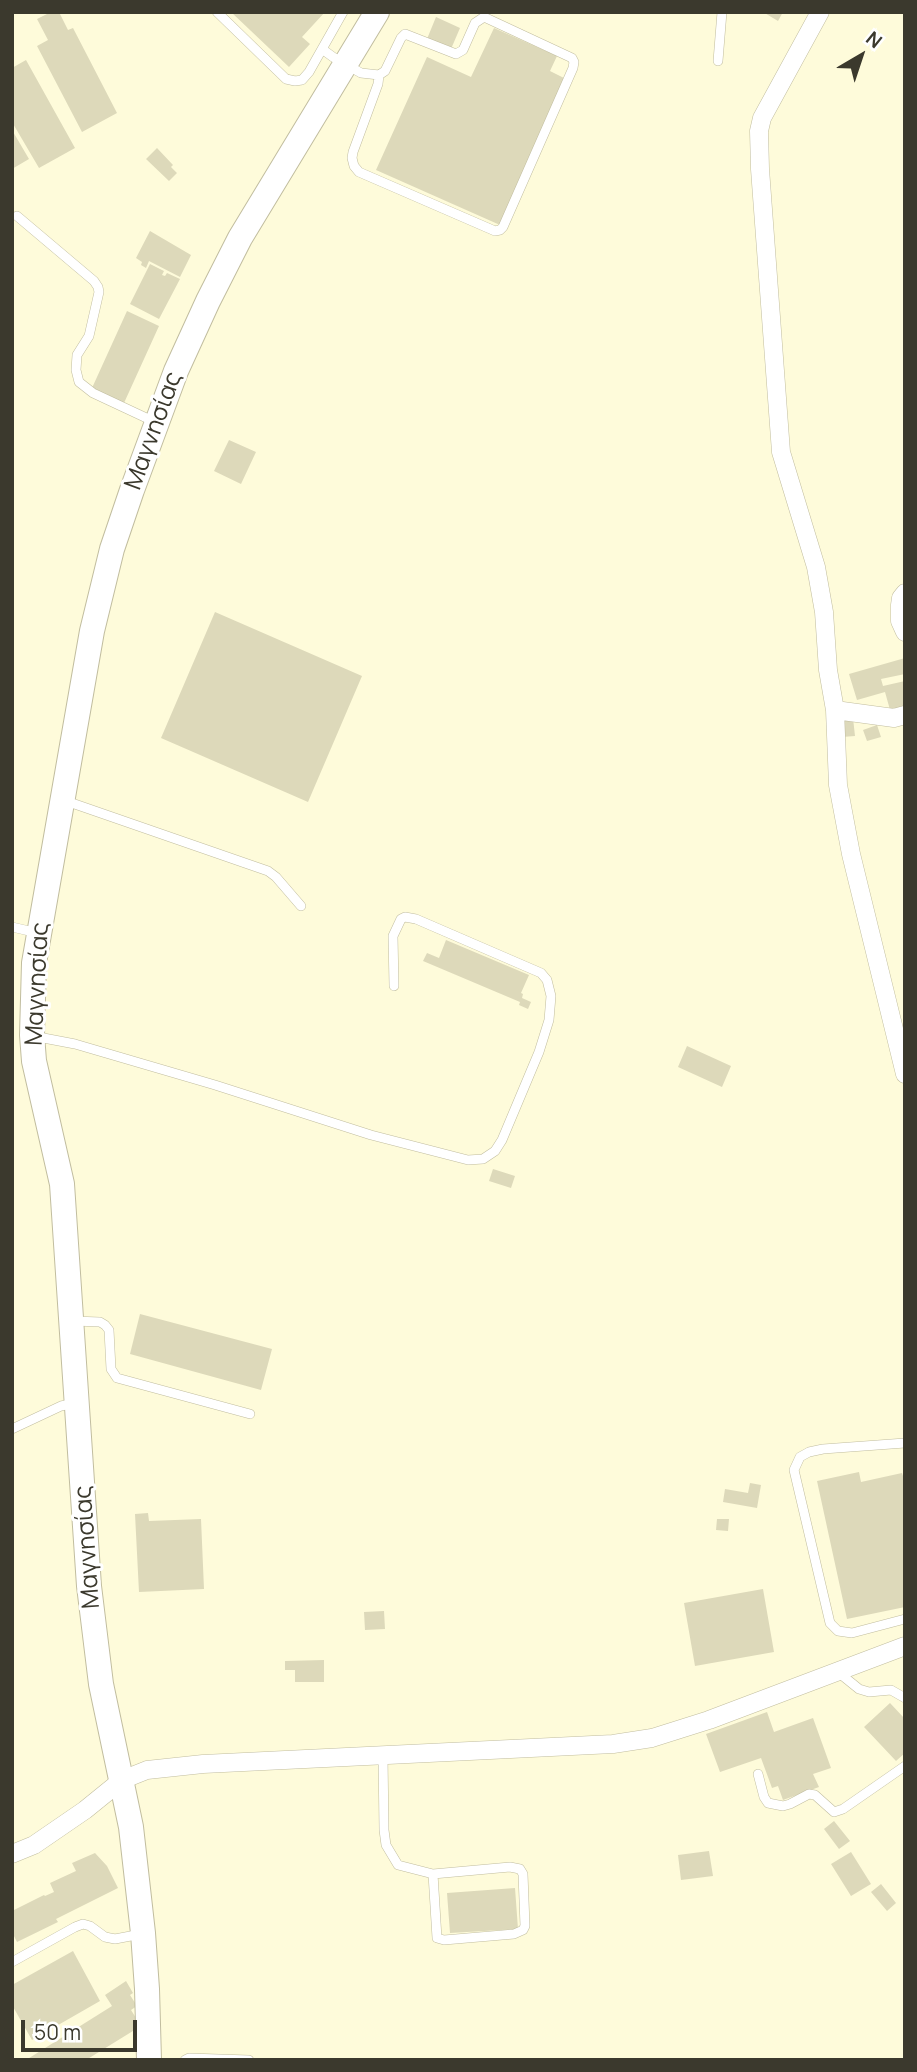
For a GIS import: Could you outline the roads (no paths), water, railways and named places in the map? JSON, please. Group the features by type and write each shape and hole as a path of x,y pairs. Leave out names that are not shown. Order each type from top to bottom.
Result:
{"street":[{"name":"Μαγνησίας","path":"149,2060 143,1933 131,1827 101,1684 89,1586 62,1184 34,1061 34,963 95,617 112,549 156,423 176,371 240,238 377,12"},
{"path":"820,12 762,118 759,131 781,453 816,567 835,710 838,785 849,842 905,1074"},
{"path":"905,593 901,598 900,621 905,632"},
{"path":"835,710 894,718 905,715"},
{"path":"12,1854 34,1844 75,1817 122,1780 147,1770 203,1764 612,1744 652,1738 709,1720 905,1646"}],"lane":[{"path":"218,12 286,79 295,82 302,80 309,72 343,12"},
{"path":"718,61 722,12"},
{"path":"322,49 361,73 379,75 385,71 405,34 456,54 463,50 475,23 484,17 572,58 573,68 500,230 495,231 359,172 354,166 353,152 379,75"},
{"path":"17,216 98,287 89,337 77,355 76,370 79,382 93,393 156,423"},
{"path":"64,800 268,871 301,906"},
{"path":"32,1035 75,1044 215,1085 372,1135 468,1160 483,1159 495,1151 502,1140 539,1052 549,1020 551,996 547,980 541,973 416,919 405,917 401,919 393,936 394,986"},
{"path":"12,927 39,933"},
{"path":"73,1321 100,1322 109,1330 111,1369 117,1378 250,1414"},
{"path":"12,1429 61,1406 76,1402"},
{"path":"905,1443 809,1452 800,1457 794,1470 830,1623 838,1631 852,1633 905,1619"},
{"path":"838,1672 859,1689 869,1692 891,1690 905,1698"},
{"path":"383,1755 386,1845 398,1865 433,1874 510,1867 520,1869 523,1874 523,1930 514,1934 444,1940 437,1938 433,1874"},
{"path":"758,1774 768,1803 783,1806 809,1794 815,1795 834,1812 843,1809 905,1766"},
{"path":"12,1962 83,1924 105,1937 115,1939 143,1933"},
{"path":"185,2060 249,2060"}]}
